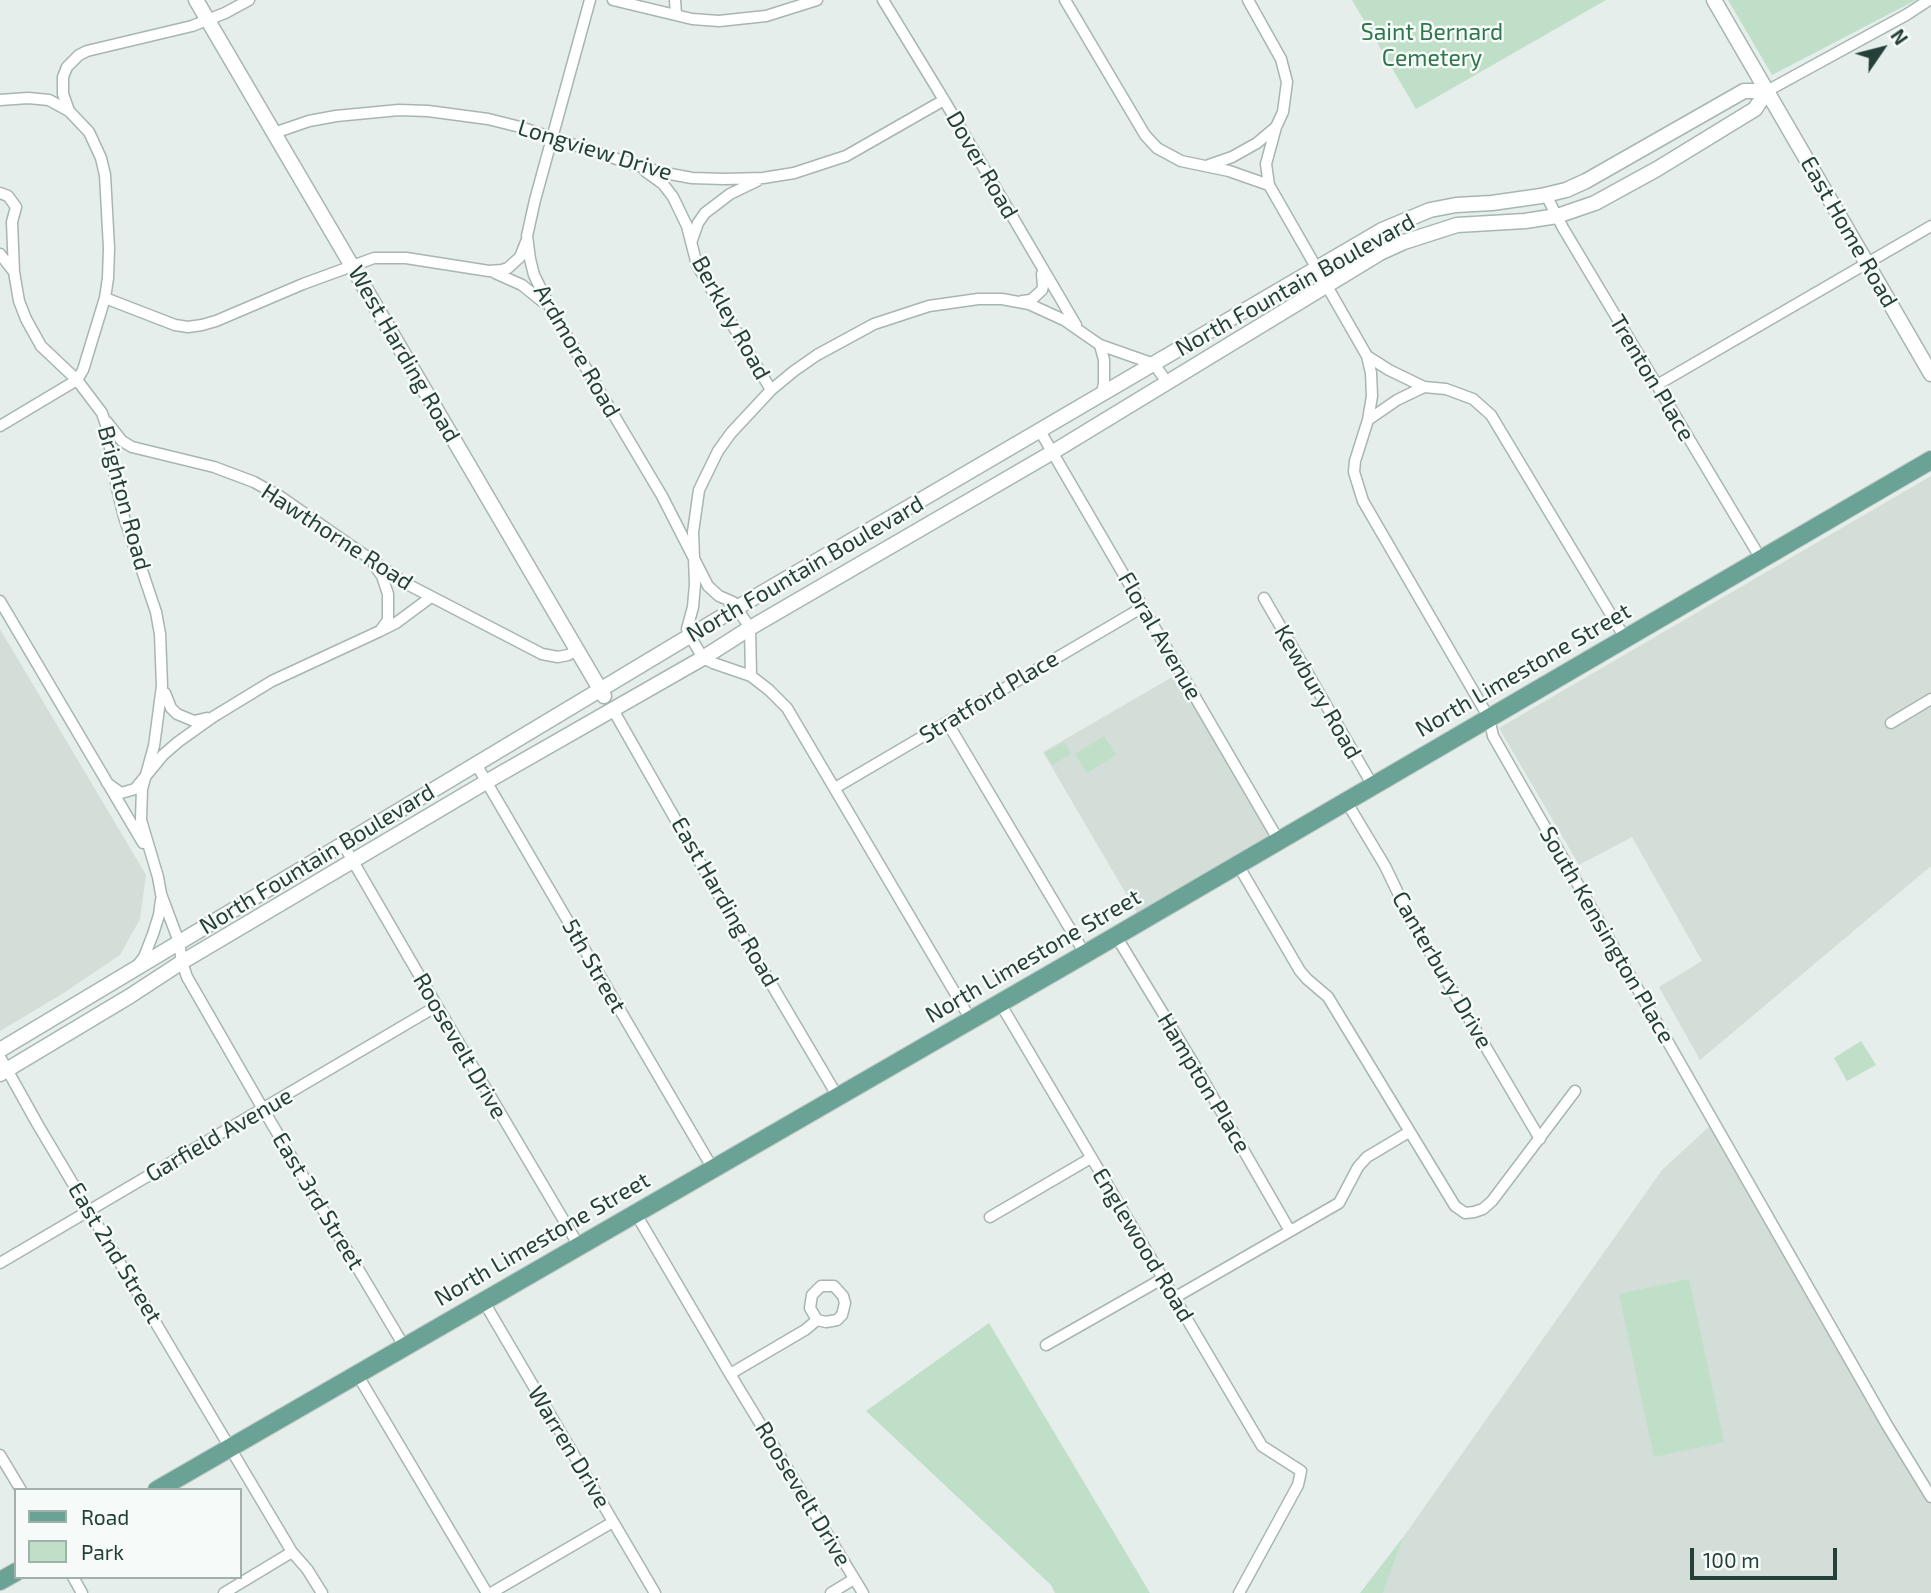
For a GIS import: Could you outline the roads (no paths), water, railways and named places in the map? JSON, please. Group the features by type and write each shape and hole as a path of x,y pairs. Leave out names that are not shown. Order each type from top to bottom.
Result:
{"main road":[{"name":"North Limestone Street","path":"160,1488 1085,954 1931,460"}],"street":[{"name":"West Harding Road","path":"196,0 612,708"},
{"path":"69,111 62,94 63,77 67,67 79,55 208,21 248,0"},
{"name":"Ardmore Road","path":"590,0 527,236 534,275 552,311 662,496 708,586 738,607 750,628"},
{"path":"613,0 676,15 719,21 766,16 817,0"},
{"path":"675,0 676,15"},
{"name":"Dover Road","path":"883,0 1079,331"},
{"path":"1065,0 1144,135 1157,148 1181,161 1208,166 1269,185"},
{"path":"1248,0 1274,44 1285,71 1286,94 1283,112 1266,164 1269,185 1367,356 1424,387 1446,389 1473,399 1492,415 1625,638"},
{"name":"East Home Road","path":"1714,0 1931,374"},
{"path":"1767,91 1929,0"},
{"name":"North Fountain Boulevard","path":"0,1050 738,607 1382,230 1430,210 1566,190 1744,91 1767,91"},
{"name":"North Fountain Boulevard","path":"3,1067 130,996 182,962 486,782 1053,452 1380,253 1404,242 1457,225 1525,221 1557,216 1595,203 1755,109 1767,91"},
{"path":"0,100 41,99 60,104 89,132 101,158 105,175 109,248 105,298 83,370 77,380 0,426"},
{"name":"Longview Drive","path":"274,133 309,121 336,116 398,110 449,113 488,119 553,137 638,166 692,178 763,178 794,173 846,156 944,100"},
{"path":"1208,166 1257,143 1276,127"},
{"name":"Berkley Road","path":"638,166 656,177 673,197 687,226 697,265 706,283 771,390"},
{"name":"Berkley Road","path":"691,246 698,223 705,213 730,194 763,178"},
{"name":"Brighton Road","path":"0,193 8,196 16,207 12,222 14,272 19,301 34,335 54,360 77,380 102,414 124,517 156,612 160,634 162,686 156,733 141,805 141,820 159,877 161,894 179,942"},
{"name":"Trenton Place","path":"1546,195 1761,559"},
{"path":"1657,385 1931,226"},
{"path":"489,271 502,270 516,263 527,236"},
{"path":"0,254 14,272"},
{"path":"105,298 175,325 202,325 351,265 386,257 489,271 522,285 552,311"},
{"path":"1020,302 1031,300 1042,290 1041,268"},
{"path":"971,1020 787,708 751,676 703,657 690,636 687,629 694,596 693,532 699,490 718,451 744,417 771,390 817,355 862,330 900,315 952,302 978,299 1020,302 1044,310 1100,345 1154,364 1167,382"},
{"path":"1100,345 1104,360 1101,396"},
{"name":"South Kensington Place","path":"1367,356 1372,396 1354,472 1363,501 1489,718 1493,736 1887,1425 1931,1497"},
{"path":"1368,420 1397,400 1424,387"},
{"name":"Hawthorne Road","path":"102,414 122,442 132,447 214,467 254,482 281,497 405,583 542,654 558,657 577,650"},
{"name":"Floral Avenue","path":"1040,431 1279,841"},
{"path":"365,555 382,576 388,594 388,620 380,631"},
{"path":"107,783 121,793 135,789 163,755 213,717 272,681 396,623 431,597"},
{"name":"Kewbury Road","path":"1264,598 1373,786"},
{"path":"0,601 152,860"},
{"name":"Stratford Place","path":"835,788 1143,607"},
{"path":"750,628 751,676"},
{"path":"162,686 167,702 177,714 194,721 213,717"},
{"path":"1891,723 1931,699"},
{"name":"East Harding Road","path":"612,708 838,1097"},
{"path":"947,722 1085,954"},
{"name":"5th Street","path":"476,764 713,1169"},
{"name":"Canterbury Drive","path":"1346,801 1385,866 1412,922 1540,1139"},
{"name":"Roosevelt Drive","path":"343,844 579,1247"},
{"path":"1238,865 1300,971 1328,997 1447,1195 1455,1206 1465,1213 1483,1209 1492,1201 1575,1091"},
{"path":"134,969 144,957 153,934 159,915 161,894"},
{"name":"Hampton Place","path":"1116,936 1202,1077 1290,1231"},
{"name":"East 3rd Street","path":"179,942 187,977 404,1346"},
{"name":"Englewood Road","path":"1000,1003 1262,1446 1301,1471 1298,1485 1239,1593"},
{"name":"Garfield Avenue","path":"0,1263 437,1006"},
{"name":"East 2nd Street","path":"3,1067 292,1552 322,1593"},
{"path":"1174,1298 1339,1203 1358,1167 1367,1157 1409,1132"},
{"path":"990,1217 1091,1158"},
{"name":"Roosevelt Drive","path":"636,1214 863,1593"},
{"path":"1046,1345 1163,1279"},
{"name":"Warren Drive","path":"484,1302 655,1593"},
{"path":"730,1374 805,1330 817,1320"},
{"path":"356,1374 489,1593 613,1522"},
{"path":"0,1455 20,1488"},
{"path":"224,1593 292,1552"},
{"path":"831,1593 854,1579"}],"park label":[{"name":"Saint Bernard Cemetery","path":"1432,45"}]}
